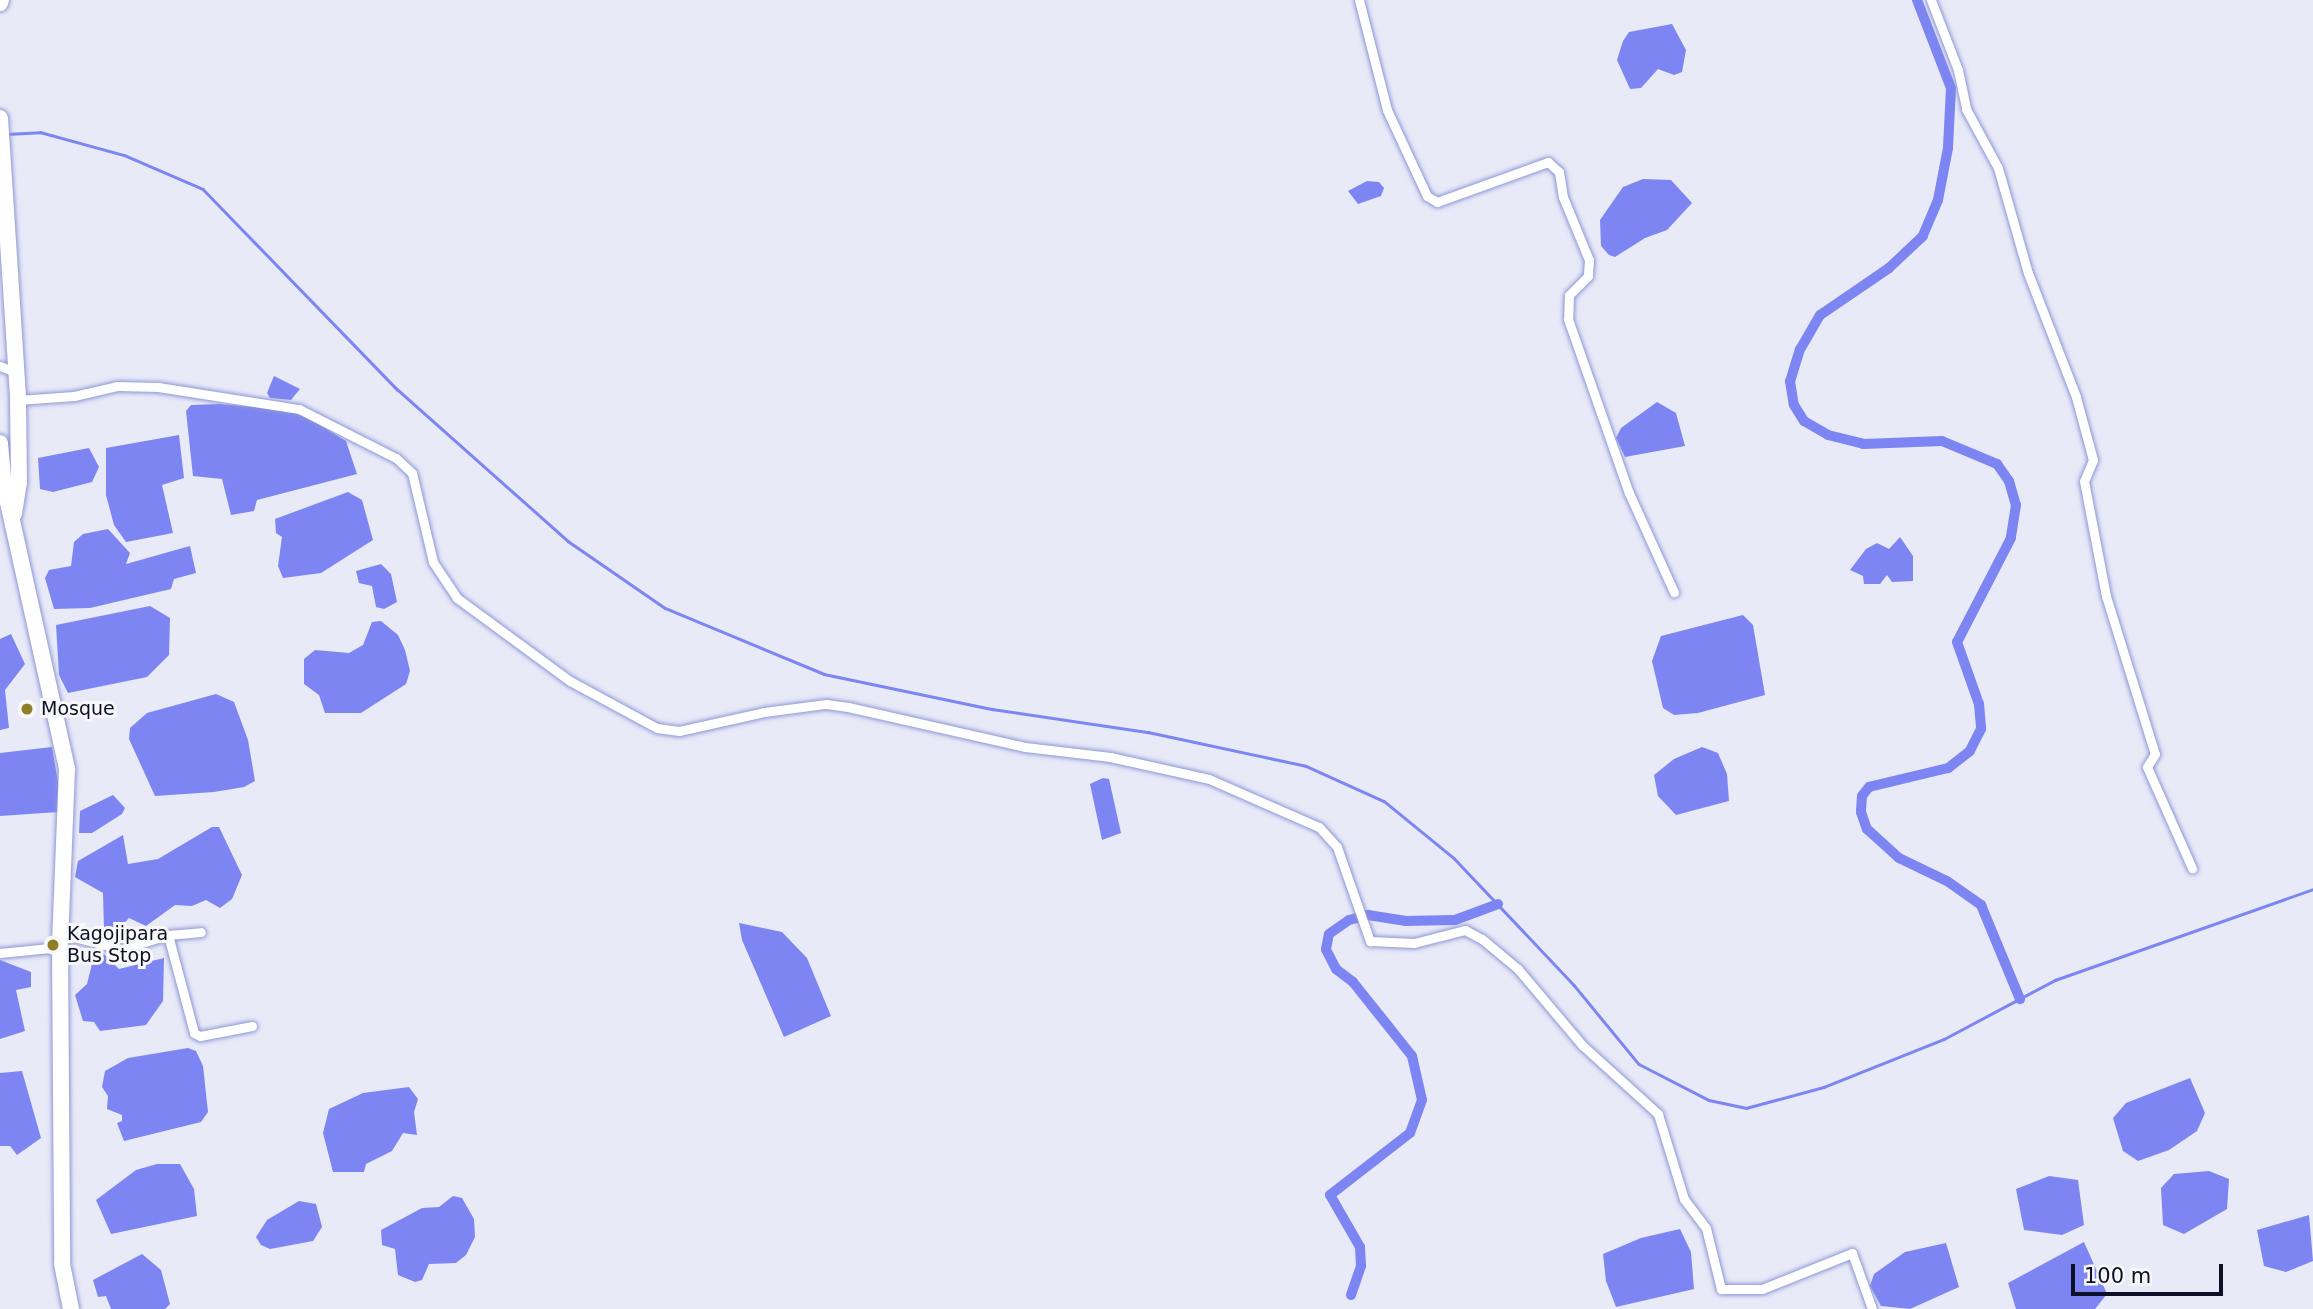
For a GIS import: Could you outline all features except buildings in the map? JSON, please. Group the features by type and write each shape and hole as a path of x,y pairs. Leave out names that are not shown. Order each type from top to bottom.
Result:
{"highway":[{"path":"0,118 18,400 19,482 14,519"},
{"path":"0,443 3,480 14,519 67,769 60,941 62,1265 71,1309"}],"street":[{"path":"1359,0 1391,120 1427,196 1437,202 1548,162 1559,172 1563,197 1589,260 1588,276 1569,296 1568,318 1629,494 1674,592"},
{"path":"1931,0 1958,70 1966,109 1998,167 2028,273 2076,397 2093,460 2084,481 2106,596 2155,754 2147,767 2192,868"},
{"path":"0,366 16,372"},
{"path":"18,400 74,396 117,386 158,387 299,409 408,465 433,562 457,598 570,681 639,720 679,731 764,712 826,704 1024,747 1159,766 1219,783 1319,827 1336,847 1370,941 1414,943 1465,930 1518,969 1582,1045 1658,1114 1684,1199 1706,1228 1721,1289 1762,1289 1852,1253 1872,1309"},
{"path":"0,953 60,941 122,949 168,935 201,932"},
{"path":"168,935 194,1033 200,1036 252,1026"}],"water":[{"path":"1672,24 1686,50 1682,72 1674,75 1658,69 1641,88 1630,89 1617,60 1623,41 1629,32"},
{"path":"1643,179 1671,180 1692,203 1667,230 1645,238 1615,257 1609,255 1601,246 1600,220 1623,187"},
{"path":"1367,181 1379,182 1384,188 1381,196 1358,204 1348,191"},
{"path":"274,376 300,389 291,400 270,398 267,393"},
{"path":"1657,402 1676,413 1685,446 1625,457 1616,438 1621,428"},
{"path":"220,404 297,411 346,441 357,474 257,500 254,511 231,515 222,479 193,476 186,411 191,405"},
{"path":"179,435 184,478 162,485 173,533 126,542 114,525 106,495 106,448"},
{"path":"89,448 99,467 92,482 53,492 40,489 38,458"},
{"path":"348,492 362,500 373,540 321,573 283,578 278,566 282,537 276,533 275,519"},
{"path":"108,529 130,553 126,564 190,546 196,573 174,579 171,589 90,608 54,609 45,578 49,570 71,566 74,542 83,534"},
{"path":"1900,537 1913,556 1913,581 1892,582 1887,575 1880,584 1864,584 1863,576 1850,570 1866,549 1877,543 1889,549"},
{"path":"381,564 391,574 397,602 384,609 376,607 372,586 359,583 356,571"},
{"path":"150,606 170,618 169,655 147,677 68,693 59,675 56,625"},
{"path":"1743,615 1753,625 1765,695 1698,713 1674,715 1663,708 1652,661 1661,636"},
{"path":"381,621 398,635 405,650 410,671 406,684 361,713 325,713 319,695 304,684 304,659 315,650 349,653 363,645 372,622"},
{"path":"11,634 25,664 5,690 9,728 0,730 0,639"},
{"path":"216,694 234,702 248,740 255,781 244,787 214,792 155,796 129,739 130,728 147,713"},
{"path":"52,747 60,793 58,812 0,816 0,753"},
{"path":"1702,747 1718,753 1727,774 1729,801 1676,815 1658,796 1654,775 1674,759"},
{"path":"1103,778 1109,779 1121,833 1102,840 1090,784"},
{"path":"113,795 125,808 122,814 92,833 79,833 80,811"},
{"path":"212,827 219,827 242,875 232,899 220,908 206,900 192,906 175,905 146,926 129,918 117,931 104,930 103,893 75,877 78,861 123,835 128,864 158,859"},
{"path":"739,923 782,932 807,958 831,1016 784,1037 742,940"},
{"path":"95,952 103,953 119,969 164,958 163,1001 146,1025 100,1031 94,1022 83,1021 75,995 87,984"},
{"path":"0,960 31,972 31,987 16,990 25,1031 0,1039"},
{"path":"188,1048 196,1051 203,1066 208,1112 201,1122 124,1141 117,1123 122,1121 122,1115 107,1109 108,1096 102,1087 105,1071 128,1058"},
{"path":"22,1071 41,1138 17,1155 10,1146 0,1146 0,1073"},
{"path":"2190,1078 2205,1113 2197,1131 2169,1150 2138,1161 2123,1151 2113,1118 2126,1103"},
{"path":"409,1087 418,1099 414,1112 417,1135 403,1133 392,1151 366,1164 364,1172 333,1172 323,1133 329,1109 363,1093"},
{"path":"157,1164 180,1164 194,1189 197,1216 111,1234 96,1200 136,1170"},
{"path":"2209,1171 2229,1179 2227,1209 2184,1234 2163,1225 2161,1188 2174,1174"},
{"path":"2049,1176 2078,1180 2084,1225 2062,1235 2024,1230 2016,1189"},
{"path":"453,1196 462,1198 474,1219 475,1237 466,1255 456,1263 429,1264 422,1280 415,1282 398,1275 395,1249 382,1245 381,1230 422,1208 439,1207"},
{"path":"299,1201 316,1204 322,1227 313,1241 270,1249 261,1245 256,1237 267,1220"},
{"path":"2309,1215 2313,1261 2286,1272 2264,1266 2257,1230"},
{"path":"1680,1229 1691,1252 1694,1289 1616,1307 1606,1281 1603,1254 1641,1238"},
{"path":"2084,1242 2107,1294 2095,1309 2016,1309 2008,1283"},
{"path":"1946,1243 1959,1287 1910,1309 1881,1306 1870,1286 1874,1274 1905,1252"},
{"path":"142,1254 161,1270 170,1304 165,1309 111,1309 106,1296 98,1297 93,1280"}],"waterway":[{"path":"1917,0 1951,88 1948,148 1938,200 1923,236 1889,268 1820,315 1800,349 1790,381 1794,405 1804,421 1828,435 1863,444 1942,441 1997,464 2009,481 2016,505 2011,538 1957,642 1979,704 1981,729 1970,751 1948,768 1869,787 1862,796 1861,812 1867,829 1899,858 1947,881 1981,905 2020,999"},
{"path":"6,134 40,132 124,155 203,189 397,389 568,541 665,608 824,674 992,709 1148,732 1306,766 1384,801 1454,858 1574,985 1639,1064 1709,1100 1746,1108 1824,1087 1944,1039 2055,980 2313,889"},
{"path":"1351,1295 1361,1266 1360,1247 1330,1195 1410,1133 1422,1100 1412,1056 1353,982 1336,969 1326,949 1329,934 1349,920 1368,915 1405,921 1455,920 1498,904"}],"place":[{"name":"Mosque","path":"27,709"},
{"name":"Kagojipara Bus Stop","path":"53,945"}]}
